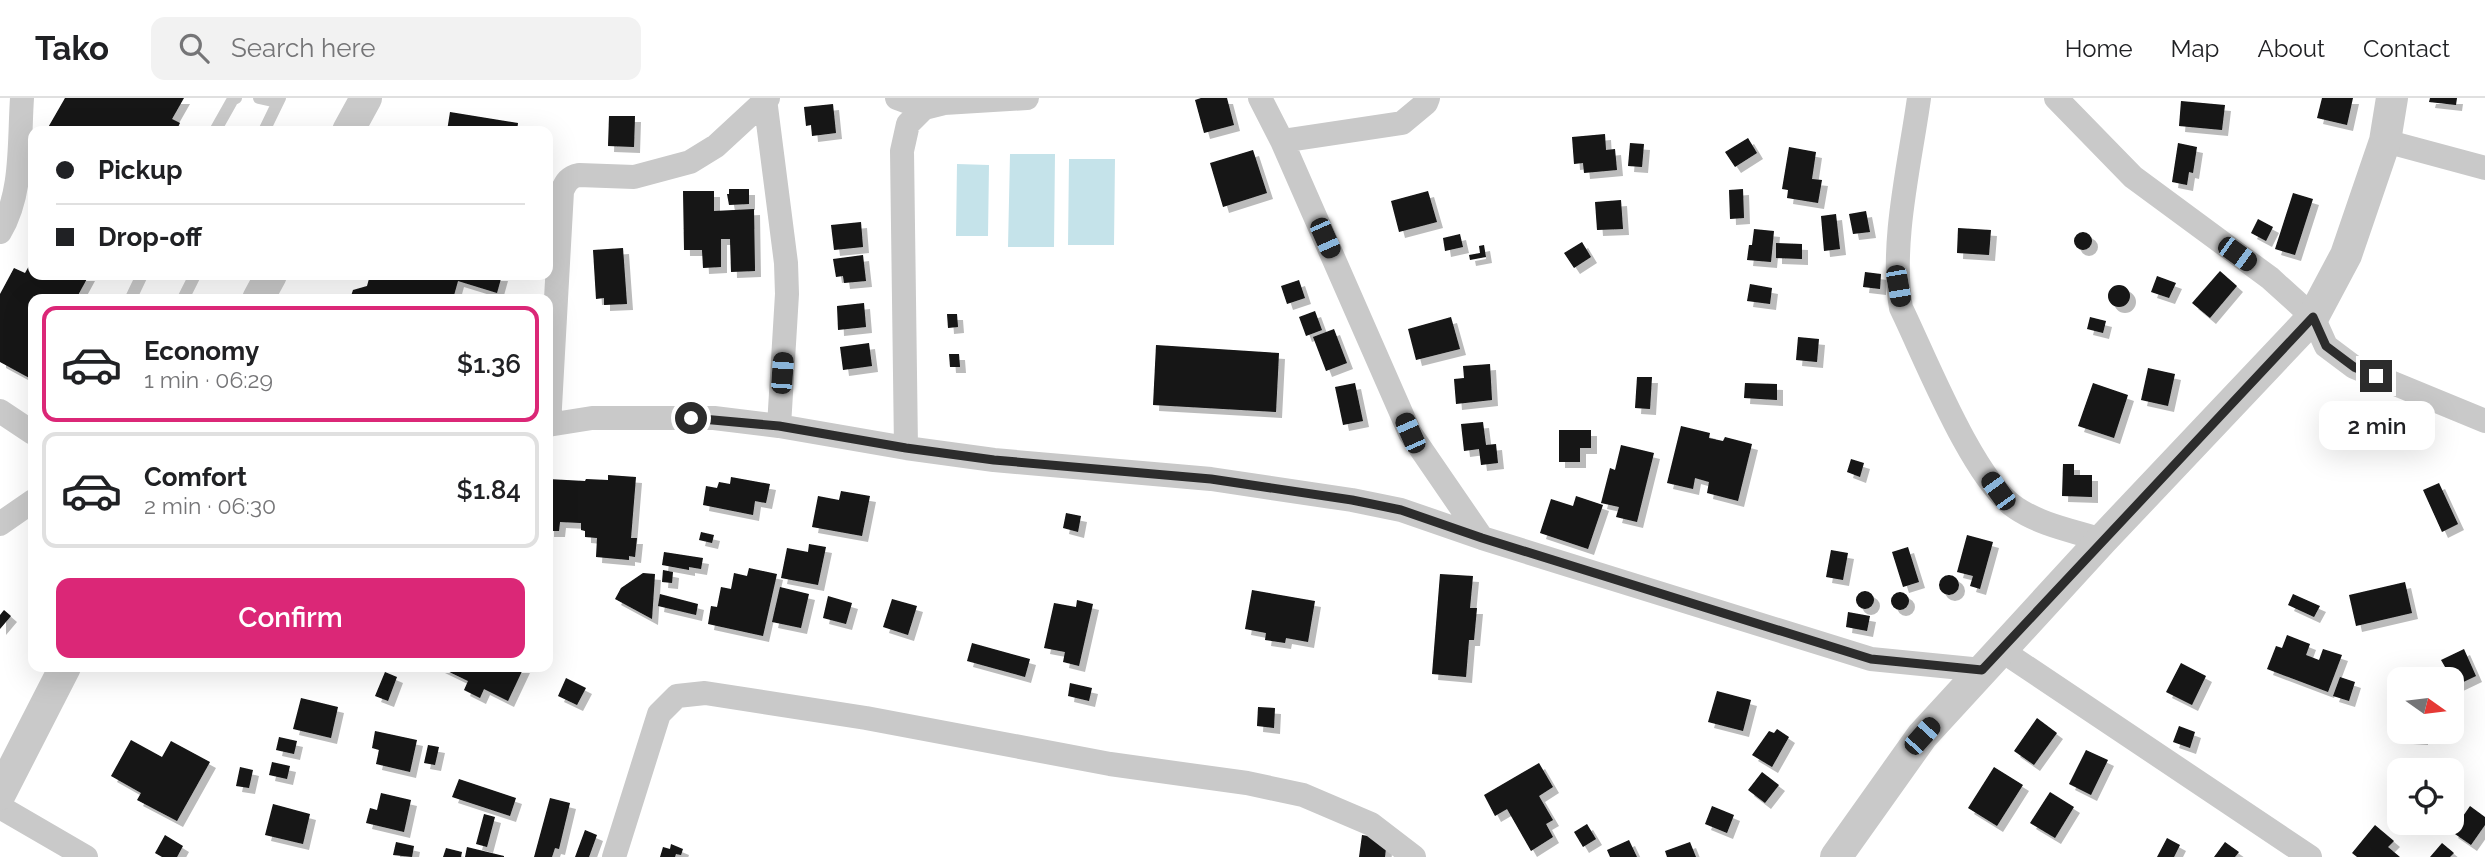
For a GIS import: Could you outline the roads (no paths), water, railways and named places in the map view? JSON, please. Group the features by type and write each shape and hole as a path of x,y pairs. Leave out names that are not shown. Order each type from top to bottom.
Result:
{"street":[{"path":"0,232 8,218 15,193 22,98"},
{"path":"351,126 366,98"},
{"path":"897,98 924,108"},
{"path":"906,448 902,150 908,124 924,108 944,103 1027,98"},
{"path":"1260,98 1282,141 1410,433 1482,538"},
{"path":"1282,141 1402,123 1426,103 1428,98"},
{"path":"1920,98 1900,232 1898,286 1901,308 1969,451 1998,491 2014,507 2033,518 2102,540"},
{"path":"2056,98 2133,177 2270,278 2313,317 2326,346 2354,367 2485,421"},
{"path":"1836,857 1922,736 2102,540 2313,317 2346,255 2385,141 2392,98"},
{"path":"553,343 558,240 562,191 566,181 579,175 634,177 690,162 716,146 766,99"},
{"path":"766,99 786,262 787,294 779,426"},
{"path":"2385,141 2485,168"},
{"path":"0,411 28,430"},
{"path":"553,424 592,418 714,418 994,460 1211,479 1401,510 1482,538 1871,659 1992,660 2306,856"},
{"path":"0,524 28,504"},
{"path":"0,794 62,672"},
{"path":"614,857 659,714 677,696 705,692 866,718 1110,764 1247,783 1303,795 1371,824 1413,857"},
{"path":"0,807 86,857"}],"lane":[{"path":"218,126 228,106 236,98"},
{"path":"258,98 279,100 266,126"}],"water":[{"path":"1010,154 1055,154 1054,247 1008,247"},
{"path":"1069,159 1115,159 1114,245 1068,245"},
{"path":"957,164 989,165 988,236 956,236"}]}
